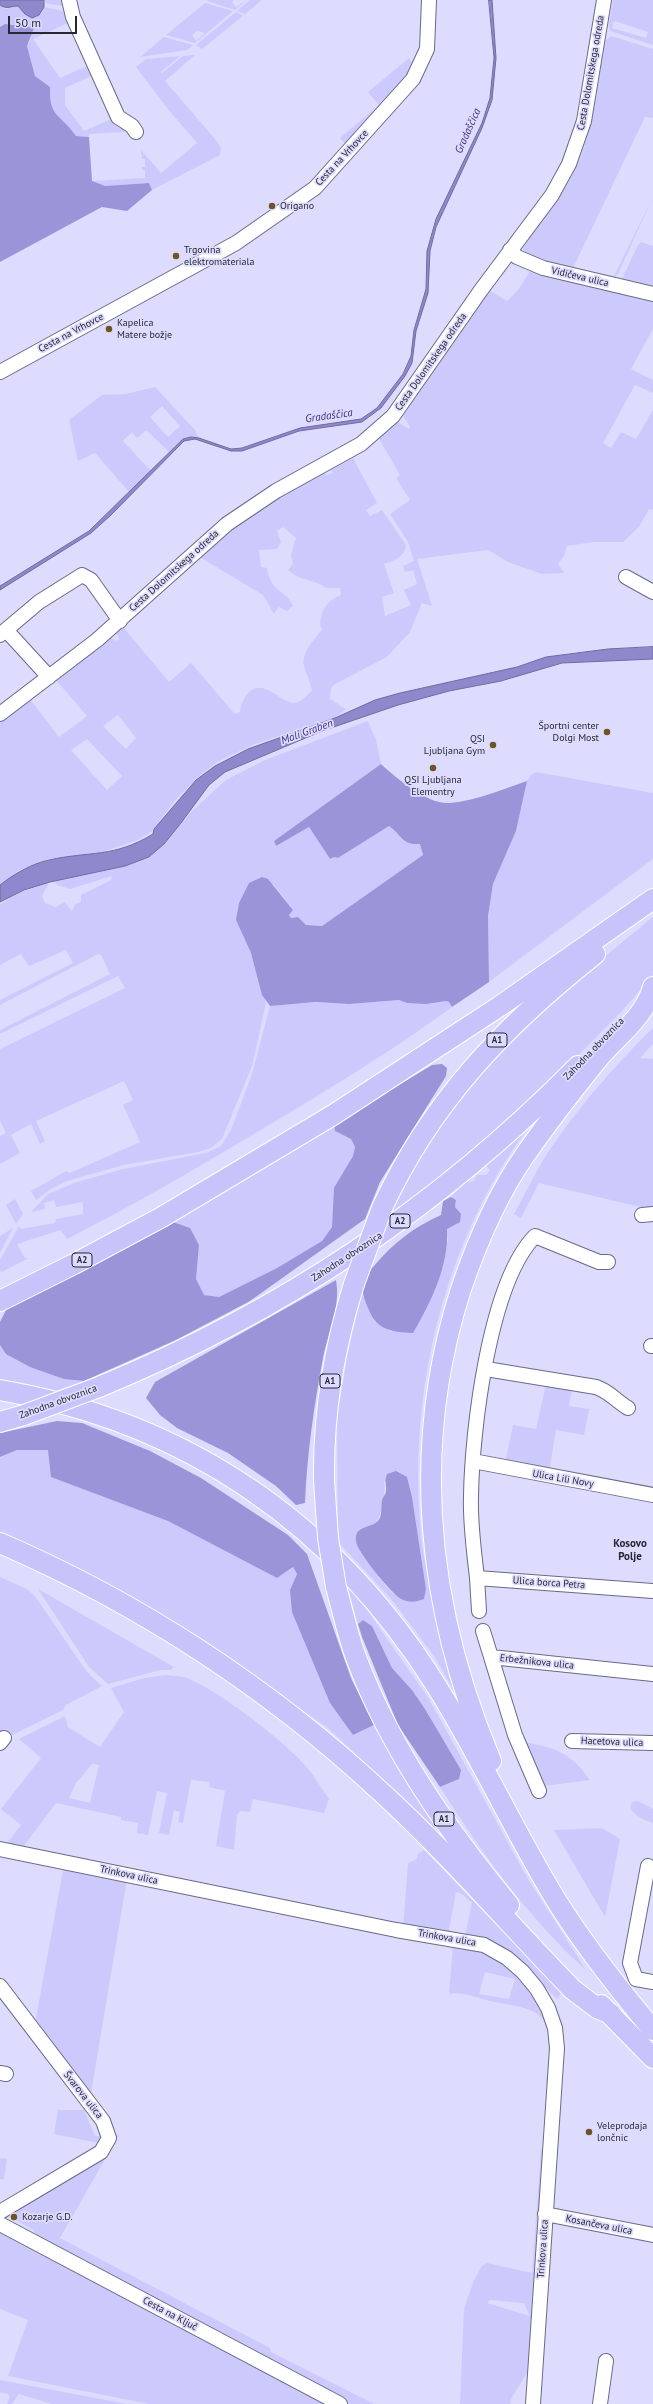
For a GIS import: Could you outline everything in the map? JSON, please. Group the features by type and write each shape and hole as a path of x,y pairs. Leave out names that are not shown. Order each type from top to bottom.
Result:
{"highway":[{"name":"A2","path":"0,1301 74,1264 162,1217 333,1115 500,1006 653,899"},
{"name":"A1","path":"653,908 552,990 515,1023 477,1062 445,1100 417,1141 382,1208 354,1284 337,1347 328,1396 324,1480 328,1538 336,1588 349,1636 366,1683 388,1728 420,1782 454,1833 499,1893 548,1949 653,2058"},
{"name":"Zahodna obvoznica","path":"0,1422 24,1415 99,1387 214,1335 299,1287 361,1249 440,1190 515,1127 581,1063 653,987"},
{"path":"513,1823 502,1783 474,1717 458,1669 436,1571 431,1522 430,1472 433,1422 440,1372 466,1276 484,1229 507,1184 566,1098 644,1008 653,987"},
{"path":"0,1390 43,1398 90,1411 160,1439 205,1461 247,1487 308,1532 362,1585 409,1644 449,1707 553,1895 580,1937 624,1996 653,2030"},
{"path":"0,1543 76,1579 163,1627 231,1671 286,1712 353,1766 413,1822 572,1989 597,2008 611,2014"}],"street":[{"path":"69,0 73,17 118,117 132,126 136,132"},
{"name":"Cesta na Vrhovce","path":"0,372 236,243 315,188 410,84 418,72 428,45 429,0"},
{"name":"Cesta Dolomitskega odreda","path":"0,714 120,620 226,524 276,491 361,444 382,428 399,408 510,250 552,195 574,153 584,121 604,0"},
{"name":"Vidičeva ulica","path":"510,250 518,257 543,268 653,294"},
{"name":"Cesta Dolomitskega odreda","path":"49,677 3,632 39,602 82,575 91,580 120,620"},
{"path":"626,577 653,592"},
{"path":"478,1611 471,1497 473,1461 491,1333 503,1296 513,1270 528,1244 535,1236 600,1262 608,1262"},
{"path":"486,1369 596,1386 608,1391 614,1400 628,1408"},
{"name":"Ulica Lili Novy","path":"473,1461 653,1495"},
{"name":"Ulica borca Petra","path":"477,1578 653,1591"},
{"path":"483,1631 491,1657"},
{"name":"Erbežnikova ulica","path":"539,1791 515,1735 491,1657 653,1674"},
{"name":"Hacetova ulica","path":"572,1741 653,1743"},
{"name":"Trinkova ulica","path":"0,1849 396,1930 484,1945 507,1958 523,1972 537,1989 548,2008 555,2028 556,2081 545,2214 533,2404"},
{"path":"648,1866 630,1963 636,1979 653,1982"},
{"name":"Švarova ulica","path":"0,1986 103,2121 109,2138 101,2152 0,2212"},
{"name":"Kosančeva ulica","path":"545,2214 653,2235"},
{"name":"Cesta na Ključ","path":"0,2224 340,2404"},
{"path":"600,2404 606,2361"}],"shaded area":[{"path":"44,0 62,0 62,6 45,3"},
{"path":"234,0 232,2 236,7 247,0 235,10 207,1"},
{"path":"250,0 262,0 245,14 237,11"},
{"path":"613,0 653,0 653,45 610,31 609,24","holes":["614,21 648,32 646,38 612,28"]},
{"path":"205,3 233,11 195,43 166,35","holes":["197,31 205,33 196,41 192,35"]},
{"path":"0,5 6,9 18,6 25,14 32,18 37,17 44,7 63,11 68,23 33,39 60,78 87,66 91,76 65,88 65,105 84,131 111,119 117,127 125,129 125,132 89,134 89,137 76,136 54,110 51,104 50,87 35,76 27,46 32,37 5,24 0,27"},
{"path":"236,12 243,16 202,49 196,45"},
{"path":"5,24 34,28 27,46 35,76 50,87 51,104 54,110 76,136 89,137 92,181 105,186 149,183 152,190 127,211 102,207 0,262 0,27"},
{"path":"611,36 653,49 653,118 645,117 574,266 575,269 614,276 653,197 618,274 611,280 534,261 523,252 523,248 565,189 578,164 593,112 605,41"},
{"path":"164,37 193,45 187,50 140,57"},
{"path":"195,55 165,81 215,139 221,148 220,155 152,190 149,183 104,186 91,181 145,178 145,170 142,170 142,167 145,167 145,159 142,159 141,150 161,173 197,143 167,108 136,67 146,59 180,56 161,72 162,73 183,56"},
{"path":"409,58 414,66 405,79 346,145 340,138 379,105 368,92"},
{"path":"641,242 653,246 653,286 651,291 620,283 638,245"},
{"path":"532,268 653,297 653,329 631,369 653,380 653,393 635,385 603,443 611,448 621,432 636,439 653,410 653,510 649,509 639,527 623,542 593,542 567,546 564,556 558,564 564,573 542,574 508,562 488,550 417,559 432,606 422,603 410,632 387,657 335,684 331,688 330,699 346,709 335,718 255,744 217,762 197,778 176,799 151,832 138,840 96,854 48,859 20,870 0,884 0,722 30,699 59,737 87,716 55,679 111,638 117,641 119,639 116,632 123,627 169,682 191,663 235,714 240,712 242,702 251,690 255,688 265,689 288,702 293,703 299,702 305,698 312,690 304,666 305,656 309,646 322,630 321,619 324,608 332,600 341,595 340,588 326,588 297,576 288,570 293,564 291,555 296,538 283,527 277,531 281,542 277,549 259,550 261,567 267,568 272,583 290,600 293,606 287,611 279,607 274,614 263,595 198,556 239,522 241,524 284,495 324,473 327,475 333,473 331,470 353,458 377,503 366,510 370,516 382,510 406,545 401,556 384,564 394,593 382,597 385,616 411,605 404,590 417,584 413,570 405,572 403,566 414,561 408,542 390,514 410,500 396,478 400,475 378,437 395,420 409,429 410,426 403,416 489,290 507,301 518,290","holes":["118,715 136,738 126,749 103,726","87,739 122,776 107,790 71,750"]},
{"path":"155,387 195,430 199,438 186,438 169,452 146,430 137,438 132,432 123,441 151,471 130,493 95,453 78,461 69,420 102,395 126,394","holes":["162,406 180,426 168,437 150,417"]},
{"path":"368,721 376,740 381,764 274,841 276,846 309,827 330,859 334,857 338,858 389,826 406,841 421,844 423,855 322,926 306,925 298,917 291,918 289,915 293,909 273,884 236,920 251,953 266,1003 252,1066 222,1139 211,1148 198,1152 124,1165 67,1181 51,1189 36,1200 31,1191 66,1171 70,1173 140,1142 123,1105 133,1100 124,1081 36,1121 45,1141 40,1144 31,1124 11,1135 20,1153 0,1164 0,1136 6,1133 0,1121 0,1049 125,988 118,976 0,1034 0,1030 110,974 101,955 98,954 0,1005 0,1000 73,963 66,950 29,966 21,954 0,965 0,904 21,892 49,883 42,896 45,903 56,907 64,902 72,911 75,904 81,902 81,895 111,880 112,876 70,889 57,885 54,881 125,866 149,858 164,844 192,811 226,780 265,760"},
{"path":"381,764 413,790 432,800 441,802 450,803 470,800 527,781 516,831 493,884 488,916 489,982 452,1007 449,1002 446,1001 426,1004 407,1003 399,1000 349,1004 315,1002 270,1006 262,995 251,953 236,920 239,903 249,883 262,877 268,879 293,910 289,915 291,918 298,917 306,925 322,926 423,855 420,844 409,843 389,826 338,858 334,857 330,859 309,827 276,846 274,841"},
{"path":"536,772 653,793 653,859 489,982 488,916 493,884 516,831 527,781 531,775"},
{"path":"653,917 653,975 622,1011 516,1118 389,1223 391,1212 418,1155 487,1062 565,989"},
{"path":"399,1000 407,1003 446,1001 449,1002 452,1007 383,1055 336,1085 117,1213 67,1239 61,1230 17,1244 25,1258 29,1258 2,1272 0,1271 0,1260 19,1226 21,1229 55,1223 56,1219 83,1214 83,1202 56,1207 54,1200 44,1203 45,1209 31,1212 48,1194 74,1183 123,1169 206,1153 221,1146 231,1130 252,1074 270,1006 303,1002 349,1004"},
{"path":"653,1028 653,1044 640,1058 653,1059 653,1210 539,1183 521,1218 514,1214 542,1161 564,1129 600,1084"},
{"path":"442,1064 447,1068 446,1076 380,1182 365,1219 250,1301 176,1340 84,1381 64,1379 30,1367 6,1354 0,1345 0,1322 8,1306 82,1271 170,1221 190,1228 199,1245 196,1279 204,1295 219,1297 277,1268 322,1241 332,1227 334,1188 353,1156 355,1147 351,1139 335,1131 334,1124 432,1065"},
{"path":"334,1124 335,1131 351,1139 355,1147 353,1156 335,1188 332,1227 322,1241 277,1268 219,1297 203,1295 196,1279 199,1245 170,1221"},
{"path":"520,1134 522,1136 493,1182 469,1230 449,1281 435,1334 425,1388 419,1442 419,1496 423,1550 462,1705 434,1656 392,1600 340,1544 338,1529 337,1419 348,1352 362,1293 374,1319 391,1332 448,1241 447,1229 461,1214 455,1207 456,1200 451,1197 465,1182 474,1181 477,1175 486,1175 490,1170 485,1164","holes":["407,1477 412,1497 426,1589 424,1599 408,1598 393,1593 370,1565 364,1556 357,1539 358,1531 374,1524 379,1517 384,1497 384,1481"]},
{"path":"451,1197 456,1200 455,1207 461,1214 460,1222 447,1229 447,1243 442,1270 438,1283 420,1321 413,1333 393,1331 381,1326 372,1317 363,1294 364,1277 404,1236 441,1215 443,1201"},
{"path":"15,1199 23,1214 16,1224 6,1205"},
{"path":"13,1228 0,1253 0,1236"},
{"path":"336,1280 337,1300 323,1358 314,1412 307,1466 305,1503 296,1505 276,1486 228,1453 177,1428 160,1415 146,1398 155,1382"},
{"path":"0,1345 6,1352 26,1364 63,1377 84,1381 55,1391 0,1379"},
{"path":"546,1385 572,1389 569,1406 589,1409 584,1435 556,1430 549,1472 505,1463 513,1425 536,1429"},
{"path":"57,1421 82,1423 150,1451 201,1478 288,1535 307,1554 351,1678 374,1725 353,1735 330,1703 292,1612 290,1590 297,1574 293,1567 277,1578 168,1521 51,1477 48,1450 17,1450 0,1457 0,1433"},
{"path":"17,1450 48,1450 168,1521 277,1578 293,1567 297,1574 290,1590 353,1735 374,1725 443,1831 442,1836 328,1728 203,1642 0,1535 0,1457"},
{"path":"396,1471 407,1477 412,1497 426,1589 424,1599 410,1602 401,1599 390,1589 368,1563 356,1541 356,1535 361,1529 377,1522 380,1518 382,1500 386,1492 386,1476 387,1474"},
{"path":"0,1577 27,1589 35,1596 87,1672 102,1686 66,1705 63,1710 14,1734 0,1746"},
{"path":"346,1580 429,1699 528,1879 586,1970 525,1907 472,1836 440,1787 459,1779 460,1770 425,1709 412,1690 392,1668 372,1626 363,1620 358,1624"},
{"path":"38,1589 174,1667 171,1670 160,1670 108,1684 89,1667"},
{"path":"363,1620 372,1626 392,1668 412,1690 425,1709 461,1770 459,1779 440,1787 398,1725 362,1637 358,1624"},
{"path":"166,1675 184,1677 212,1691 247,1715 281,1742 308,1768 329,1799 324,1813 253,1799 250,1812 240,1811 237,1815 234,1850 216,1846 225,1791 209,1787 210,1782 191,1780 183,1823 178,1822 180,1812 174,1810 169,1835 159,1833 167,1793 157,1791 148,1835 137,1833 138,1823 121,1820 121,1817 56,1803 21,1850 4,1847 21,1825 1,1809 41,1758 19,1739 65,1716 68,1727 100,1747 124,1712 111,1688 144,1678","holes":["92,1764 99,1765 90,1803 69,1798 76,1783"]},
{"path":"524,1742 554,1749 569,1757 590,1780 544,1786"},
{"path":"638,1801 653,1809 653,1823 634,1813 630,1807 632,1802"},
{"path":"602,1828 620,1839 605,1917 554,1830"},
{"path":"424,1850 562,1992 557,1999 542,1984 465,1936 472,1903 462,1894 456,1892 449,1929 451,1931 450,1936 403,1929 408,1863 417,1859 418,1854"},
{"path":"64,1865 127,1879 90,2099 34,2029"},
{"path":"453,1945 493,1954 508,1963 535,1992 552,2030 552,2080 546,2084 550,2043 545,2024 540,2016 532,2011 518,2006 494,2002 465,1994 449,1994","holes":["485,1972 515,1979 509,1999 479,1994"]},
{"path":"58,2110 84,2110 95,2136 105,2136 103,2144 54,2134"},
{"path":"119,2135 60,2238 270,2348 271,2352 374,2404 350,2404 344,2401 39,2237 34,2230 17,2221 12,2216 10,2213 111,2136"},
{"path":"541,2149 546,2150 532,2365 511,2399 510,2404 460,2404 464,2309 474,2280 482,2266 487,2263 532,2273","holes":["490,2300 524,2303 530,2316 487,2303"]},
{"path":"0,2158 7,2159 4,2179 0,2179"},
{"path":"0,2230 327,2404 149,2404 8,2376 28,2320 0,2309"},
{"path":"0,2380 127,2404 52,2404 19,2394 12,2404 7,2404 10,2397 8,2394 0,2392"}],"water":[{"path":"0,0 44,0 44,7 39,15 32,18 25,14 18,6 7,8 0,5"},
{"name":"Gradaščica","path":"489,0 492,0 496,58 492,100 482,128 436,227 430,251 428,293 416,331 412,363 405,376 381,408 362,422 299,431 242,451 231,451 195,439 184,441 111,515 91,533 0,590 0,586 89,531 183,439 191,437 199,438 231,449 242,448 300,428 361,419 377,408 403,374 411,356 414,330 426,289 427,251 436,219 482,123 490,98 494,58"},
{"name":"Mali Graben","path":"653,647 653,659 562,663 501,681 449,691 398,705 322,731 225,772 209,785 164,844 149,857 125,866 50,882 24,890 0,902 0,885 17,873 29,867 63,857 101,853 126,847 153,834 154,829 196,780 215,766 248,749 335,718 375,700 400,693 517,667 546,657 608,649"}],"place":[{"name":"Origano","path":"272,206"},
{"name":"Trgovina elektromateriala","path":"176,256"},
{"name":"Kapelica Matere božje","path":"109,329"},
{"name":"Športni center Dolgi Most","path":"607,732"},
{"name":"QSI Ljubljana Gym","path":"493,745"},
{"name":"QSI Ljubljana Elementry","path":"433,768"},
{"name":"Veleprodaja lončnic","path":"589,2132"},
{"name":"Kozarje G.D.","path":"14,2217"}],"district":[{"name":"Kosovo Polje","path":"630,1550"}]}
